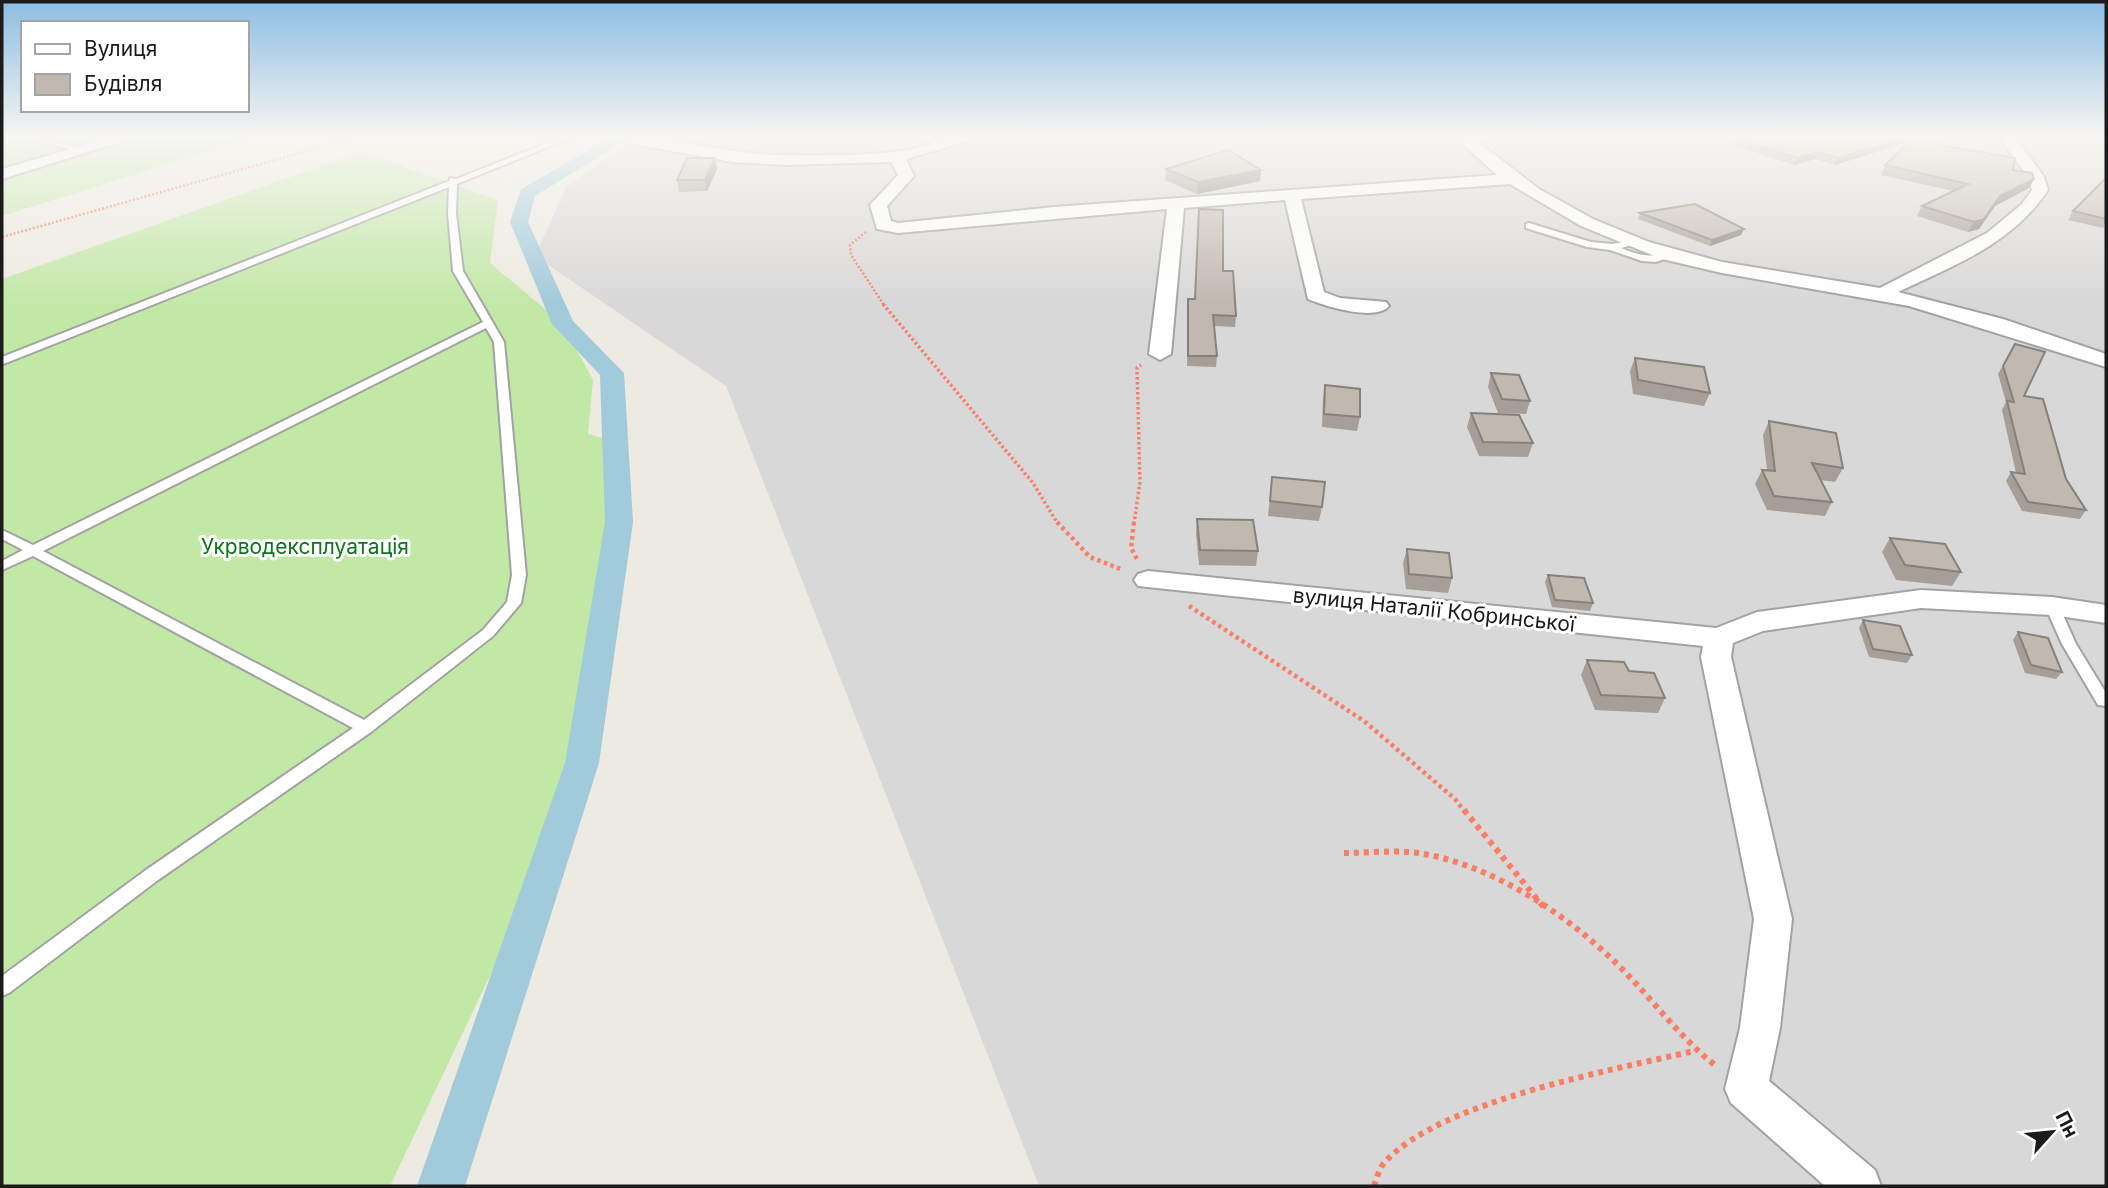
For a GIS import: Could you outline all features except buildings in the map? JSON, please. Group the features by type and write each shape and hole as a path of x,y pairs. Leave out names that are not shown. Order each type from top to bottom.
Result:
{"street":[{"path":"889,193 878,205 883,225 930,227 1054,212 1312,193"},
{"path":"1539,193 1632,242 1671,256 1885,295 2039,337 2106,360"},
{"path":"1885,295 1890,288 1976,247 2031,207 2038,193"},
{"path":"1292,195 1315,295 1322,301 1337,304 1379,306"},
{"path":"1160,354 1176,204"},
{"name":"вулиця Наталії Кобринської","path":"1149,580 1719,638 1757,622 1921,599 2052,606 2106,614"},
{"path":"1719,638 1716,657 1773,919 1760,1028 1746,1088 1859,1186"}],"lane":[{"path":"2,361 420,193"},
{"path":"2,987 152,876 365,728 488,633 514,603 519,575 499,342 458,271 453,193"},
{"path":"1530,226 1590,245 1612,247 1639,259 1658,262 1671,256"},
{"path":"1612,247 1632,242"},
{"path":"2,566 489,323"},
{"path":"2,534 365,728"},
{"path":"2052,606 2069,644 2103,701"}],"path":[{"path":"2,237 156,193"},
{"path":"883,225 858,236 850,245 851,255 888,312 1032,484 1062,530 1090,557 1149,580 1364,721 1455,799 1546,909"},
{"path":"1149,580 1131,548 1140,482 1137,368 1160,354"},
{"path":"1344,853 1424,854 1484,873 1546,909 1614,961 1695,1051 1746,1088"},
{"path":"1374,1186 1384,1163 1432,1126 1515,1097 1695,1051"}],"shaded area":[{"path":"564,193 2106,193 2106,1186 1039,1186 726,386 535,256"}],"green space":[{"path":"2,193 74,193 2,216"},
{"name":"Укрводексплуатація","path":"244,193 479,193 498,200 490,263 563,324 593,380 588,434 613,441 619,522 602,622 542,866 390,1186 2,1186 2,279"}],"waterway":[{"path":"441,1186 582,763 619,522 612,373 563,324 519,222 527,193"}]}
